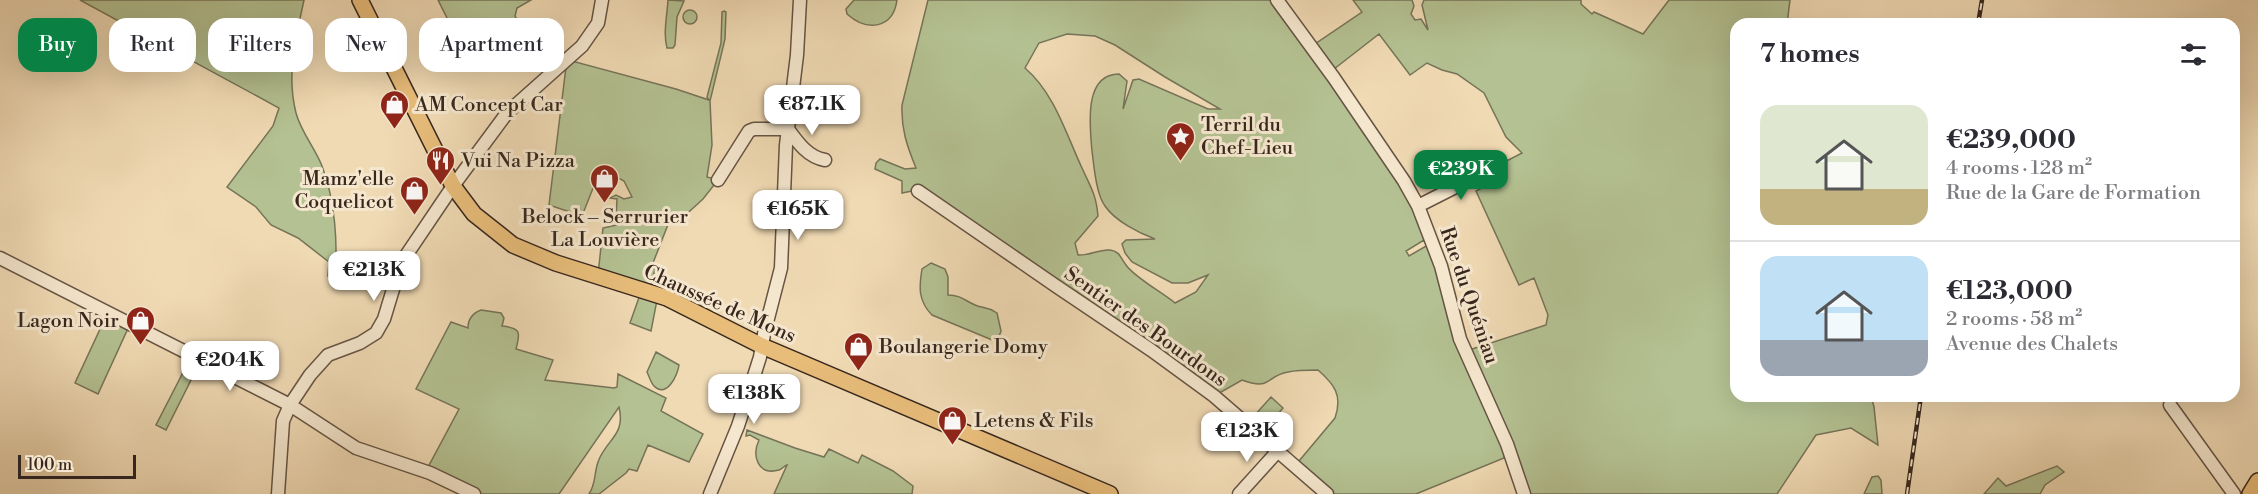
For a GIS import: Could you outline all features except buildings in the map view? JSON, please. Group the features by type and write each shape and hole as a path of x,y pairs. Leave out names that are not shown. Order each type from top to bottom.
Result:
{"main road":[{"name":"Chaussée de Mons","path":"360,0 453,186 474,214 501,236 529,253 667,298 762,346 1110,494"},
{"path":"2250,494 2258,481"}],"street":[{"path":"278,494 281,431 290,405 322,360 335,352 360,344 376,333 384,320 402,263 453,186 507,113 582,46 598,23 602,0"},
{"path":"710,494 738,426 762,346 782,263 788,129 797,55 800,0"},
{"name":"Rue du Quéniau","path":"1277,0 1334,78 1404,181 1418,206 1441,266 1460,339 1507,444 1524,494"},
{"path":"788,129 801,147 812,156 825,160"},
{"path":"718,180 749,131 788,129"},
{"path":"1418,206 1491,169"},
{"name":"Sentier des Bourdons","path":"918,191 1151,350 1214,396 1327,494"},
{"path":"0,258 290,405 356,448 430,473 474,494"},
{"path":"2170,405 2234,494"},
{"path":"1239,494 1277,452"}],"green space":[{"path":"80,0 304,0 300,18 208,18 208,69 196,63 196,18 113,18"},
{"path":"438,0 531,0 517,8 516,18 447,18"},
{"path":"668,0 684,1 677,17 673,48 667,48 666,42"},
{"path":"854,0 897,0 895,10 885,22 871,25 855,20 847,14 846,9"},
{"path":"928,0 1271,0 1411,192 1466,351 1546,325 1548,315 1534,278 1519,285 1476,191 1497,180 1491,169 1522,153 1506,137 1484,93 1457,74 1427,63 1410,75 1379,34 1334,69 1315,44 1362,12 1353,0 1412,0 1414,6 1411,14 1415,20 1421,19 1428,30 1422,5 1424,0 1581,0 1581,4 1592,14 1594,12 1643,34 1669,0 1790,0 1788,18 1730,18 1730,402 1873,402 1878,445 1851,428 1816,435 1777,494 1524,494 1504,452 1504,458 1416,494 1327,494 1294,467 1335,418 1338,403 1336,391 1324,375 1318,370 1303,370 1281,374 1259,384 1242,380 1214,396 912,191 902,193 902,181 875,169 880,159 905,169 916,168 902,122 902,105","holes":["1067,34 1095,36 1115,45 1220,109 1208,109 1139,79 1133,80 1123,109 1127,81 1119,74 1107,76 1099,83 1091,104 1092,151 1102,201 1109,211 1121,221 1155,239 1126,240 1122,244 1125,253 1132,262 1172,283 1188,283 1208,275 1196,292 1175,303 1135,275 1116,252 1106,250 1078,255 1075,243 1098,216 1094,196 1052,102 1025,68 1039,43","1424,240 1428,245 1409,256 1406,251"]},
{"path":"690,10 695,12 697,17 695,22 690,24 685,22 683,17 685,12"},
{"path":"722,12 726,12 725,39 710,101 712,145 707,177 718,180 703,199 680,220 677,217 669,222 651,268 655,269 650,291 658,295 651,331 630,323 642,289 598,275 603,228 621,224 616,218 617,199 610,198 616,195 624,199 632,197 624,181 601,168 582,216 578,214 580,208 574,206 573,213 549,205 566,67 572,61 709,100 707,97 721,43"},
{"path":"213,72 292,72 293,99 298,120 322,166 333,207 336,236 335,279 328,276 329,262 298,238 271,225 256,207 227,187 273,126 279,108"},
{"path":"931,263 945,269 948,277 948,295 959,297 997,313 1001,331 997,342 932,315 927,310 922,299 920,282 922,269"},
{"path":"481,310 501,313 504,318 502,326 516,329 519,334 516,349 553,360 545,380 614,388 617,387 618,374 666,398 661,411 703,434 689,462 648,445 637,471 629,469 599,494 589,494 601,454 618,431 619,407 559,494 474,494 426,471 459,409 416,389 451,322 468,328 472,317"},
{"path":"108,312 130,324 98,394 75,383"},
{"path":"656,352 679,365 671,384 663,389 654,386 647,372"},
{"path":"192,355 201,360 166,430 156,425"},
{"path":"1271,397 1283,408 1259,436 1246,425"},
{"path":"747,430 824,457 829,449 858,463 862,455 893,471 913,486 912,494 774,494 787,465 772,471 761,467 756,458 759,440 750,435 746,436"},
{"path":"2057,466 2064,472 2045,485 2040,494 1984,494 1998,478 2006,486"},
{"path":"1878,476 1881,480 1882,494 1864,494 1872,477"}],"railway":[{"path":"1979,18 1982,0"},
{"path":"1907,494 1920,402"}],"place":[{"name":"AM Concept Car","path":"394,130"},
{"name":"Terril du Chef-Lieu","path":"1180,162"},
{"name":"Vui Na Pizza","path":"440,186"},
{"name":"Belock – Serrurier La Louvière","path":"605,204"},
{"name":"Mamz'elle Coquelicot","path":"415,216"},
{"name":"Lagon Noir","path":"140,346"},
{"name":"Boulangerie Domy","path":"858,372"},
{"name":"Letens & Fils","path":"953,446"}]}
